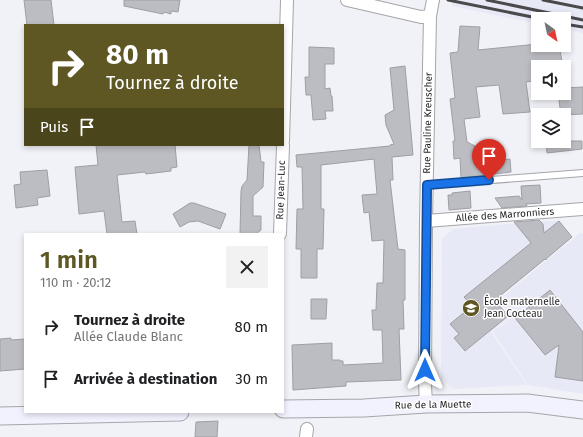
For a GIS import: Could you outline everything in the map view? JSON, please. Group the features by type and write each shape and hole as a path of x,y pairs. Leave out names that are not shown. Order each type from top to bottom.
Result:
{"street":[{"path":"284,113 288,0"},
{"path":"347,0 421,17 431,8"},
{"name":"Rue Pauline Kreuscher","path":"426,404 426,221 431,8"},
{"name":"Rue Jean-Luc","path":"280,233 283,146"},
{"name":"Allée des Marronniers","path":"426,221 583,209"},
{"name":"Rue de la Muette","path":"284,409 364,408 426,404 527,403 583,410"},
{"path":"0,416 135,413"}],"lane":[{"path":"427,185 583,173"}],"shaded area":[{"path":"453,0 583,0 583,33 571,30 571,12 531,12 531,23 452,6"},
{"name":"École maternelle Jean Cocteau","path":"540,221 559,221 572,237 495,300 509,318 491,332 527,385 453,389 441,378 442,239 453,229"},
{"path":"580,233 583,234 583,394 528,385 493,332 512,317 498,300"}],"building":[{"path":"24,0 51,0 54,24 27,24"},
{"path":"124,0 180,0 178,12 171,11 171,14 164,12 163,14 124,6"},
{"path":"460,26 480,27 478,50 531,45 531,52 560,52 562,60 531,60 531,81 526,82 530,112 503,114 499,85 476,87 480,117 464,119 467,142 475,146 476,163 510,159 511,172 461,178 460,158 454,159 453,141 455,141 450,99 455,98 450,53 458,52"},
{"path":"309,47 334,48 334,64 325,64 325,89 330,88 333,111 325,111 326,119 313,120 311,95 306,95 305,77 309,77"},
{"path":"405,66 413,155 392,157 393,180 390,180 398,249 405,250 405,300 403,300 404,329 399,329 401,380 346,382 346,386 293,390 292,345 332,343 332,360 343,361 343,365 383,363 382,330 373,330 372,310 376,310 377,283 383,283 384,240 372,241 369,212 364,213 362,195 377,194 374,159 321,165 321,209 324,209 323,249 317,249 317,278 301,278 301,249 296,249 297,209 303,209 302,167 297,167 296,155 390,146 394,144 386,125 385,115 394,110 390,68"},
{"path":"583,87 583,114 571,115 571,108 560,108 559,100 571,100 571,88"},
{"path":"571,141 582,141 582,149 547,153 547,148 571,148"},
{"path":"96,146 175,146 177,167 171,168 171,171 117,175 122,222 135,221 137,233 107,233 104,211 79,214 75,167 98,165"},
{"path":"249,146 259,146 261,162 264,162 263,187 253,196 253,216 261,216 261,230 257,233 240,233 241,191 242,186 247,180"},
{"path":"47,170 50,196 37,198 38,205 16,208 14,185 21,184 20,172"},
{"path":"540,185 541,203 502,208 495,198 519,196 522,200 521,186"},
{"path":"470,191 471,208 449,210 448,195 452,195 452,193"},
{"path":"190,203 226,214 220,229 198,221 189,222 180,227 173,214"},
{"path":"539,220 543,224 544,233 559,221 572,237 546,260 545,259 495,300 508,316 465,351 454,338 459,334 450,324 472,306 464,297 531,243 514,222"},
{"path":"550,290 583,332 583,381 555,377 559,345 545,355 515,318"},
{"path":"311,299 327,299 326,319 311,319"},
{"path":"0,339 24,339 24,369 0,371"},
{"path":"218,421 217,437 195,437 196,422"}],"railway":[{"path":"448,0 531,17"},
{"path":"487,0 583,20"},
{"path":"543,0 583,8"},
{"path":"571,25 583,27"}],"place":[{"name":"École maternelle Jean Cocteau","path":"471,308"}],"route":[{"path":"425,370 427,185 489,180"}]}
